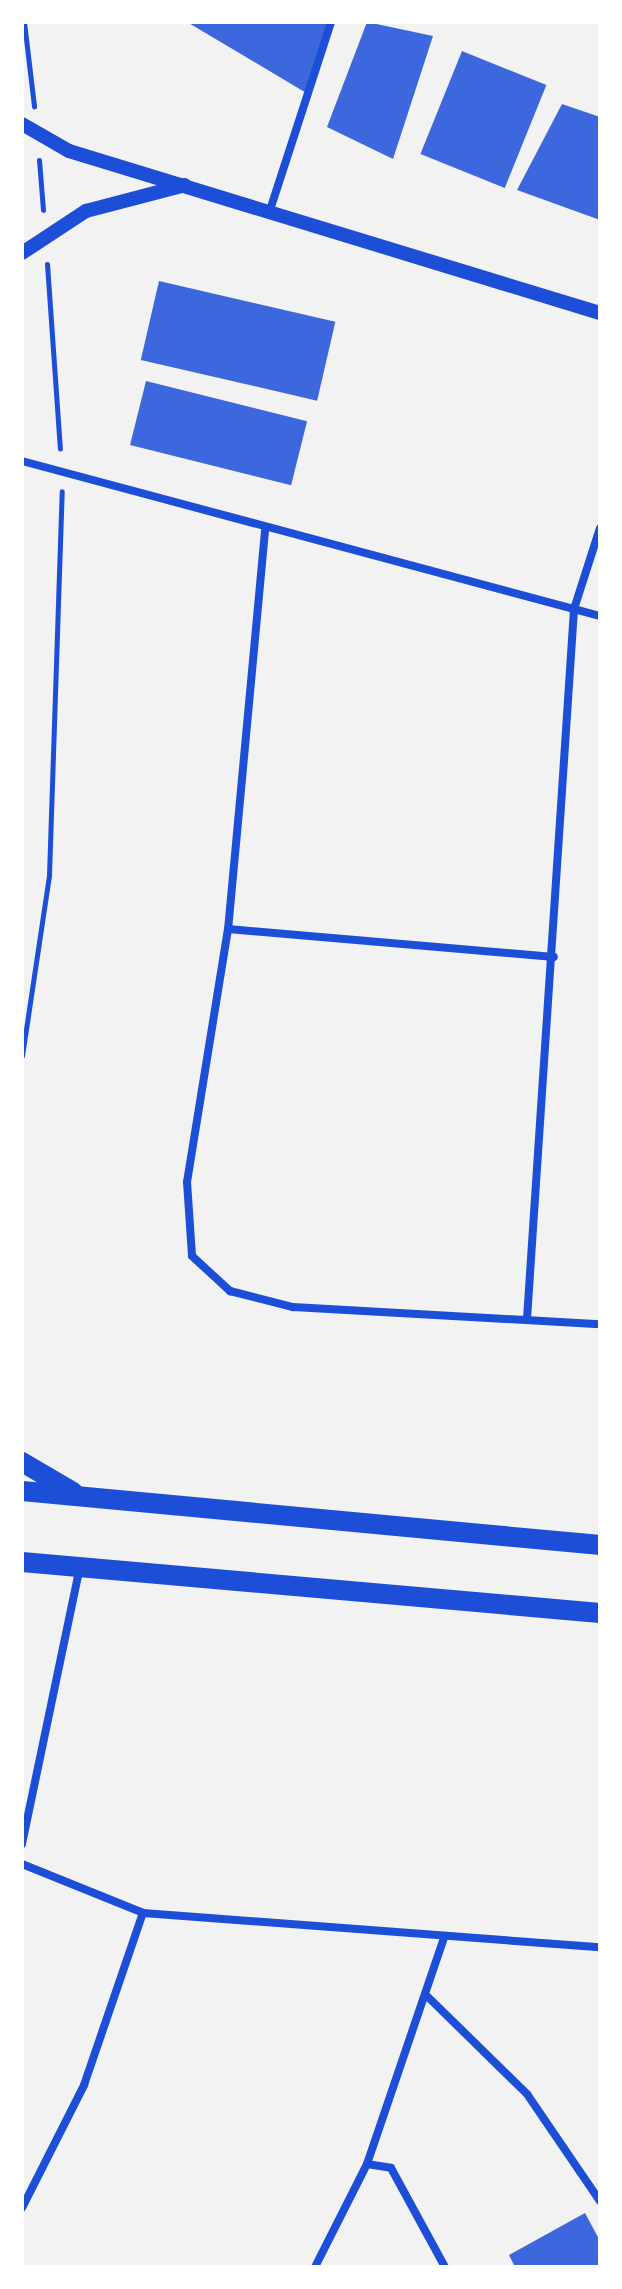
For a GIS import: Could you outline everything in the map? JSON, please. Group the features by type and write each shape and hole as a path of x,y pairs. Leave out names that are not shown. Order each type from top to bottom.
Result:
{"main road":[{"path":"22,1462 77,1494"},
{"path":"22,1491 600,1545"},
{"path":"22,1562 80,1564 600,1613"},
{"path":"22,1572 56,1564"}],"street":[{"path":"270,210 331,22"},
{"path":"22,124 69,151 190,185 600,312"},
{"path":"22,253 45,233 86,211 190,185"},
{"path":"22,461 61,468 265,531 600,616"},
{"path":"527,1319 554,957 574,609 600,528"},
{"path":"265,531 228,929 187,1182 192,1256 230,1291 293,1307 600,1324"},
{"path":"228,929 554,957"},
{"path":"22,1844 80,1564"},
{"path":"22,1864 143,1913 444,1938 600,1947"},
{"path":"22,2208 84,2085 143,1913"},
{"path":"315,2267 367,2164 428,1997 444,1938"},
{"path":"428,1997 527,2094 600,2201"},
{"path":"367,2164 391,2168 445,2267"}],"path":[{"path":"22,1056 49,875 61,468 37,133 24,22"}],"building":[{"path":"187,22 331,22 308,94"},
{"path":"367,22 433,36 393,159 327,127"},
{"path":"462,51 546,85 505,188 420,154"},
{"path":"562,104 600,117 600,220 517,190"},
{"path":"159,281 335,322 317,401 141,360"},
{"path":"146,381 307,421 291,485 130,445"},
{"path":"585,2213 600,2241 600,2267 515,2267 509,2255"}]}
